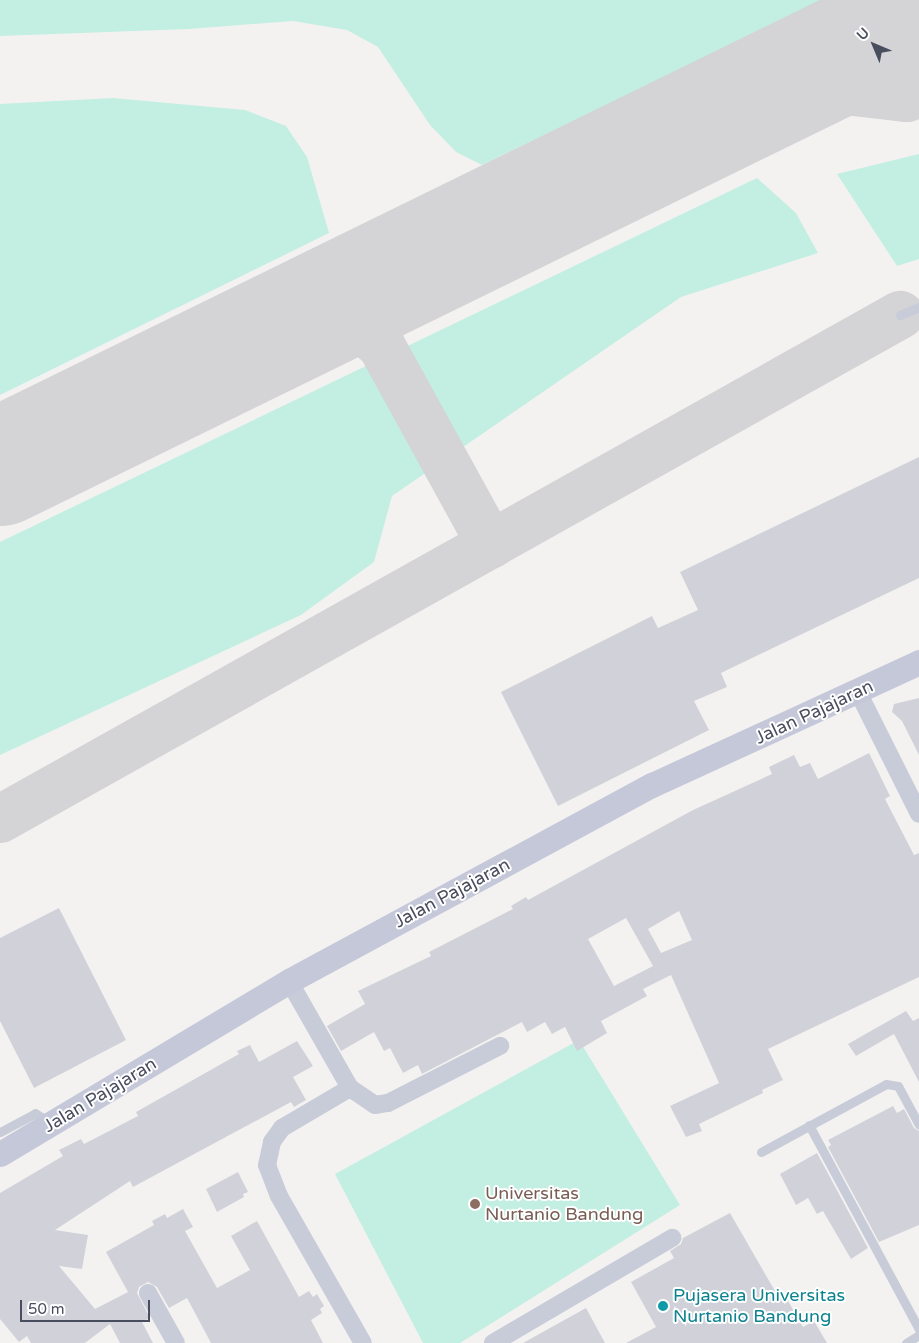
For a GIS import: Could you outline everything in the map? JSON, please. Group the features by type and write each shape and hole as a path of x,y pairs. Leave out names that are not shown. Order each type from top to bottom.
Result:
{"main road":[{"name":"Jalan Pajajaran","path":"0,1154 289,981 652,785 858,692 919,662"}],"street":[{"path":"858,692 919,814"},
{"path":"289,981 350,1088 375,1105 388,1103 500,1046"},
{"path":"350,1088 282,1128 272,1142 267,1165 279,1196 363,1343"},
{"path":"493,1343 672,1238"},
{"path":"148,1294 176,1343"}],"lane":[{"path":"900,315 919,307"},
{"path":"761,1152 809,1125 892,1083 898,1086 919,1125"},
{"path":"0,1132 35,1113 52,1124"},
{"path":"809,1125 919,1329"},
{"path":"906,1343 919,1335"}],"green space":[{"path":"0,0 824,0 482,165 456,152 430,125 378,47 347,30 293,21 189,29 0,36"},
{"path":"113,98 245,110 286,126 307,157 329,233 0,395 0,104"},
{"path":"919,154 919,259 897,266 837,174"},
{"path":"757,178 796,213 818,253 681,297 392,496 374,562 301,615 0,755 0,542"},
{"path":"579,1040 680,1205 460,1343 423,1343 335,1174"}],"building":[{"path":"919,457 919,578 721,673 727,687 694,701 709,730 558,806 501,692 652,616 658,628 698,610 680,572"},
{"path":"919,698 919,755 902,721 892,712 894,704"},
{"path":"869,753 890,796 885,799 914,855 919,853 919,977 768,1049 783,1080 762,1090 763,1093 699,1124 702,1131 686,1137 670,1106 719,1083 671,975 643,989 647,996 601,1021 607,1033 577,1051 565,1027 552,1034 545,1022 527,1032 522,1022 422,1074 418,1065 403,1073 390,1048 384,1051 374,1032 341,1051 327,1026 365,1004 358,991 431,956 429,952 513,909 511,906 526,897 528,900 693,810 772,774 769,767 794,755 800,767 810,763 818,779","holes":["679,911 692,940 661,953 648,929","626,918 653,966 614,986 588,939"]},
{"path":"59,908 126,1040 34,1088 0,1021 0,938"},
{"path":"906,1011 913,1021 919,1018 919,1082 894,1034 856,1056 848,1044"},
{"path":"297,1041 313,1066 293,1077 306,1100 294,1107 291,1102 133,1187 130,1181 55,1230 88,1235 82,1269 59,1266 95,1309 128,1292 106,1252 154,1225 152,1221 165,1214 167,1218 183,1209 193,1227 185,1231 217,1288 250,1270 231,1236 257,1221 299,1297 309,1291 313,1297 317,1294 324,1306 320,1309 322,1313 311,1320 323,1343 211,1343 187,1298 169,1308 157,1287 148,1282 139,1287 137,1293 150,1318 142,1322 153,1343 120,1343 110,1324 85,1343 31,1343 27,1336 19,1342 0,1319 0,1193 63,1156 59,1150 81,1139 84,1144 138,1116 136,1112 239,1054 237,1051 250,1045 259,1062"},
{"path":"893,1106 897,1113 904,1109 914,1128 919,1131 919,1225 879,1242 828,1147 831,1145 828,1140"},
{"path":"817,1153 868,1248 851,1259 823,1211 817,1214 808,1198 796,1205 780,1174"},
{"path":"238,1172 248,1192 243,1194 244,1197 217,1212 206,1189"},
{"path":"730,1213 779,1298 784,1294 803,1327 814,1321 827,1343 626,1343 656,1327 631,1282 674,1258 670,1251 681,1244 683,1238"},
{"path":"586,1308 605,1343 523,1343"}],"taxiway":[{"path":"769,91 841,50 855,36 877,0"},
{"path":"784,84 907,98 919,93"},
{"path":"381,345 367,312 372,301 403,270"},
{"path":"0,819 900,315"},
{"path":"300,320 337,320 355,324 381,345 491,545"}],"runway":[{"path":"0,467 919,17"}],"place":[{"name":"Universitas Nurtanio Bandung","path":"475,1204"},
{"name":"Pujasera Universitas Nurtanio Bandung","path":"663,1306"}]}
